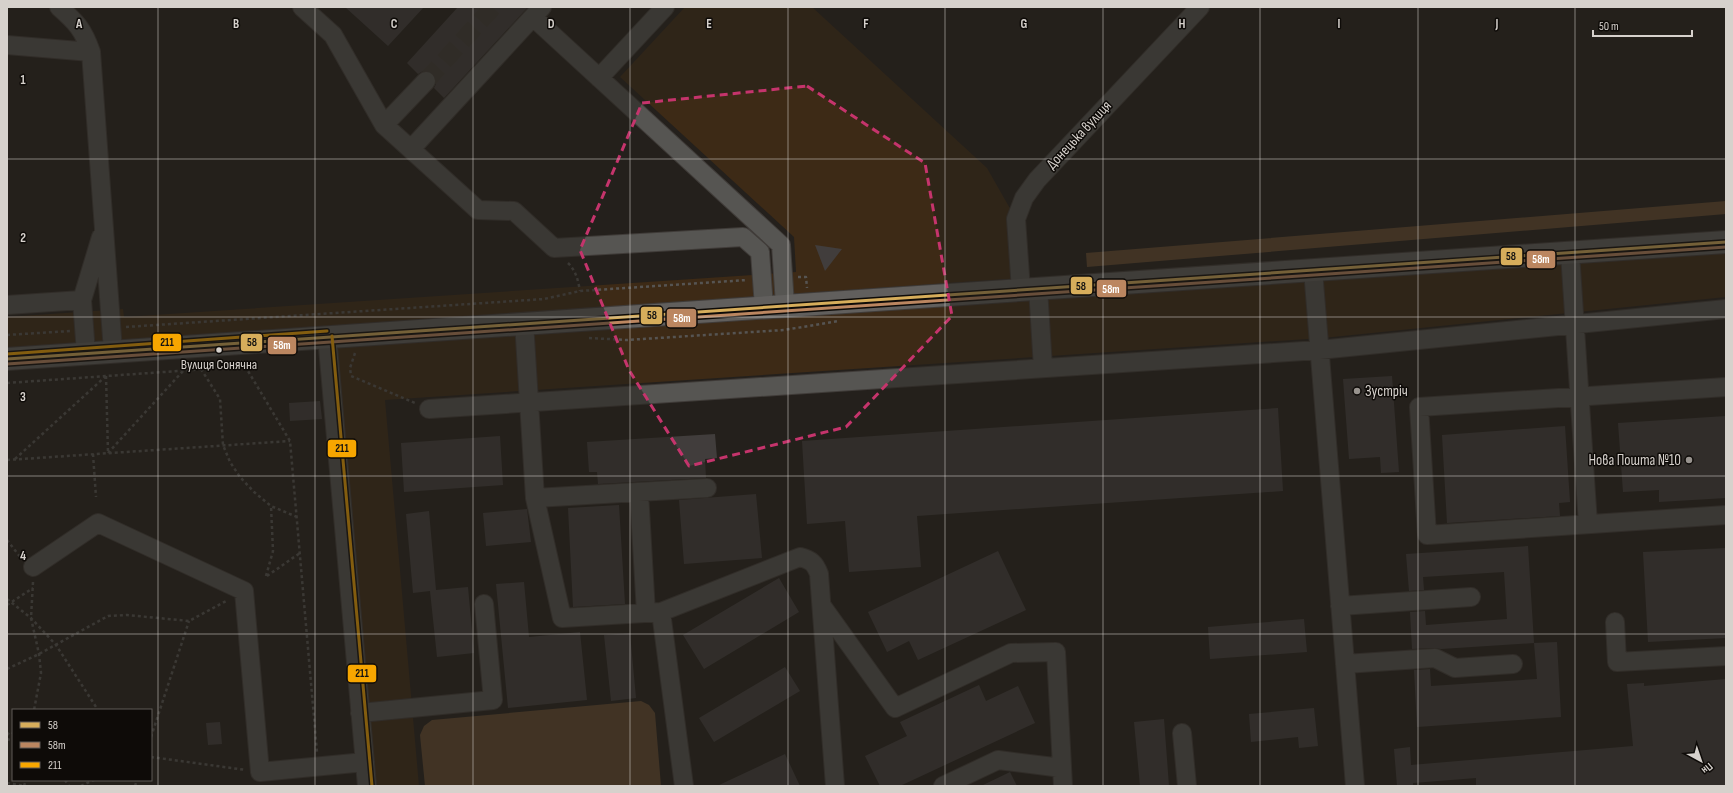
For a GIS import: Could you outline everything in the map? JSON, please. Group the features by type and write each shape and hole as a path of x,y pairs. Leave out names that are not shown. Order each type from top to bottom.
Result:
{"main road":[{"path":"7,359 113,350 524,322 1726,242"}],"street":[{"path":"59,7 76,22 86,36 91,52 113,350"},
{"path":"302,7 333,35 384,125 478,210 514,212 554,248 744,237 760,252 774,306"},
{"path":"599,78 665,7"},
{"name":"Донецька вулиця","path":"1043,368 1016,219 1024,198 1037,180 1200,7"},
{"path":"412,150 538,12 599,78 781,245 774,306"},
{"path":"7,46 91,52"},
{"path":"384,125 426,80"},
{"path":"744,237 756,222"},
{"path":"86,353 82,300 104,227"},
{"path":"1570,253 1588,524"},
{"path":"1313,270 1355,786"},
{"path":"7,305 82,300"},
{"path":"429,409 1319,350 1726,309"},
{"path":"524,322 535,498 562,618 654,613 800,557 809,559 816,565 819,574 835,786"},
{"path":"327,336 367,786"},
{"path":"1726,387 1419,408 1427,535 1726,515"},
{"path":"535,498 707,488"},
{"path":"639,492 654,613 684,786"},
{"path":"27,563 98,523 244,591 260,772 365,762"},
{"path":"1340,606 1471,597"},
{"path":"360,713 493,700 484,604"},
{"path":"821,605 895,708 1011,653 1056,652 1063,786"},
{"path":"1615,622 1617,662 1726,656"},
{"path":"1345,664 1435,658 1456,668 1513,664"},
{"path":"1182,733 1187,786"},
{"path":"943,786 998,760 1062,768"}],"path":[{"path":"554,248 573,268 578,278 580,291"},
{"path":"111,328 544,298 580,291 749,280"},
{"path":"588,338 627,340 784,330 808,326"},
{"path":"7,335 84,330"},
{"path":"355,353 350,368 351,376 429,409"},
{"path":"7,383 221,368 242,361 290,441 319,766"},
{"path":"201,369 220,399 223,445 230,462 240,477 254,492 271,506 296,517"},
{"path":"108,453 183,370"},
{"path":"106,376 108,453"},
{"path":"14,460 106,376"},
{"path":"7,460 290,441"},
{"path":"94,454 96,497"},
{"path":"271,506 273,551 266,576 300,553"},
{"path":"7,540 27,563 33,588 31,618 39,654 41,673 34,709"},
{"path":"7,605 33,588"},
{"path":"7,669 39,654 108,616 127,615 189,621 244,591"},
{"path":"7,599 31,618 56,645 97,709"},
{"path":"152,734 189,621"},
{"path":"152,757 260,772"},
{"path":"81,786 92,781"},
{"path":"7,782 24,786"}],"highlighted area":[{"path":"807,86 925,163 952,316 846,427 689,466 629,370 580,250 642,103"}],"shaded area":[{"path":"685,7 812,7 987,168 1016,219 1020,278 7,348 7,317 123,309 124,317 796,272 794,237 620,77"},
{"path":"1726,201 1726,214 1087,267 1086,253"},
{"path":"1726,251 1726,297 1323,338 385,400 419,786 374,786 335,344"},
{"path":"641,701 649,705 655,713 661,786 425,786 420,735 424,726 432,720"}],"building":[{"path":"345,7 424,7 388,46"},
{"path":"458,7 528,7 444,98 434,88 436,78 433,73 423,71 418,74 407,63"},
{"path":"815,245 842,249 825,271"},
{"path":"1392,376 1399,472 1381,473 1380,457 1349,459 1343,379"},
{"path":"320,401 322,419 290,421 289,403"},
{"path":"1278,408 1283,491 917,516 921,567 849,572 845,521 807,524 802,441"},
{"path":"1726,416 1726,498 1659,502 1659,490 1623,492 1618,423"},
{"path":"1565,426 1570,502 1559,503 1560,516 1447,523 1442,435"},
{"path":"715,434 717,458 705,459 706,478 598,484 597,472 589,472 587,442"},
{"path":"500,436 503,485 404,492 401,443"},
{"path":"756,494 762,558 684,564 679,500"},
{"path":"619,505 625,604 573,607 568,508"},
{"path":"527,509 531,542 486,546 483,513"},
{"path":"429,511 436,590 468,587 474,653 437,657 430,591 413,593 406,514"},
{"path":"1528,546 1534,643 1441,649 1412,649 1410,612 1425,611 1426,625 1507,619 1504,572 1423,577 1424,590 1409,591 1406,554"},
{"path":"1726,548 1726,638 1648,642 1643,552"},
{"path":"998,551 1026,610 918,660 909,641 887,652 868,612"},
{"path":"779,578 799,612 704,669 683,635"},
{"path":"524,582 529,637 580,632 587,700 508,708 496,584"},
{"path":"1304,619 1307,652 1210,659 1208,627"},
{"path":"630,633 636,698 611,701 604,635"},
{"path":"1557,642 1561,717 1417,727 1414,670 1430,669 1431,686 1537,679 1534,643"},
{"path":"785,667 800,691 714,742 699,718"},
{"path":"1726,679 1726,786 1476,786 1476,778 1413,783 1413,786 1397,786 1394,749 1410,747 1411,765 1633,746 1627,684 1644,683 1644,686"},
{"path":"979,685 986,701 1018,686 1035,723 900,786 880,786 865,756 907,736 900,722"},
{"path":"1314,708 1318,746 1299,748 1298,737 1251,742 1249,714"},
{"path":"1164,719 1169,786 1140,786 1134,722"},
{"path":"220,722 222,744 208,745 206,723"},
{"path":"785,754 800,786 717,786"},
{"path":"1010,772 1017,786 981,786"}],"tunnel":[{"path":"426,81 493,7"}],"transit line":[{"name":"58","path":"7,359 1726,242"},
{"name":"58т","path":"7,364 1726,247"},
{"name":"211","path":"7,354 327,331"},
{"name":"211","path":"332,336 372,786"}],"place":[{"name":"Вулиця Сонячна","path":"219,350"},
{"name":"Зустріч","path":"1357,391"},
{"name":"Нова Пошта №10","path":"1689,460"}]}
